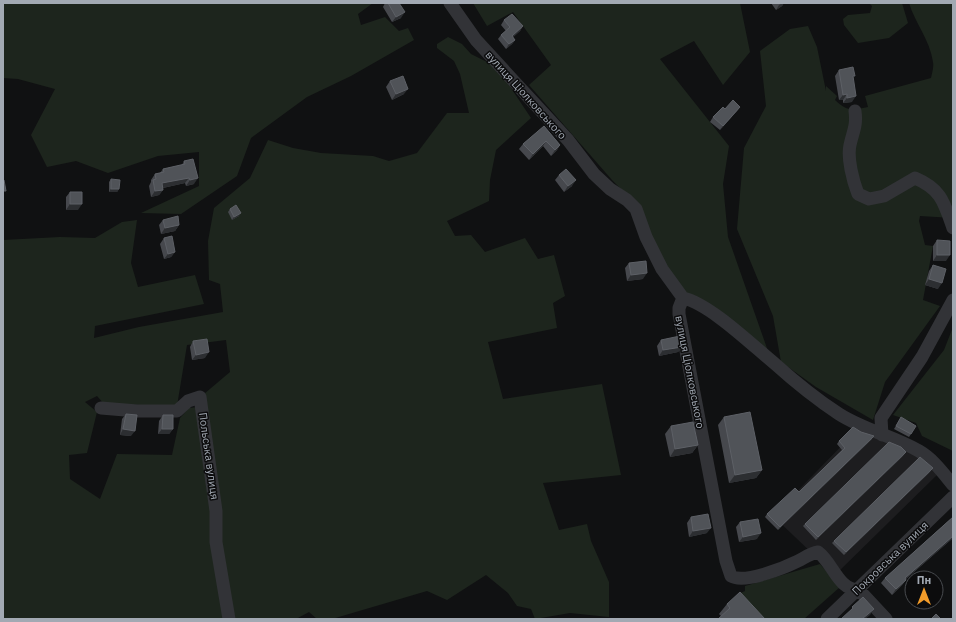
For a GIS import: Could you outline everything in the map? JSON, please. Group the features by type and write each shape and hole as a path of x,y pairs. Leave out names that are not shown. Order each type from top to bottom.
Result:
{"street":[{"name":"вулиця Ціолковського","path":"450,3 476,40 563,135 594,174 610,189 627,200 636,209 649,243 662,269 683,298 679,308 679,314 726,562 731,576 735,579 752,577 796,562 818,552 845,586 853,590 859,590"},
{"path":"855,111 857,123 849,146 852,179 858,194 869,199 884,196 914,178 930,184 941,197 953,228"},
{"path":"683,298 703,307 725,323 793,380 856,424 920,451 930,458 953,485"},
{"path":"882,435 881,418 922,357 952,302"},
{"name":"Польська вулиця","path":"102,408 149,412 177,411 188,401 200,397 216,511 216,542 229,619"},
{"name":"Покровська вулиця","path":"827,619 859,590 953,497"},
{"path":"859,590 886,619"}],"shaded area":[{"path":"3,3 373,3 358,14 361,25 385,17 399,31 408,28 414,40 351,76 307,97 251,138 237,176 181,214 141,213 199,186 199,152 158,156 108,173 76,161 47,167 31,135 55,89 18,79 3,78"},
{"path":"473,3 740,3 750,52 723,85 694,41 660,59 729,146 723,184 728,237 769,354 683,291 660,258 638,206 612,180 529,85 551,65 513,12 487,26"},
{"path":"869,3 902,3 908,23 889,38 858,43 844,25 843,19 848,15 870,13 872,6"},
{"path":"909,3 953,3 953,218 920,216 919,221 925,245 933,246 923,300 940,306 885,382 873,420 816,387 781,362 773,316 737,229 744,148 766,106 760,51 790,29 808,26 817,47 826,91 826,86 837,96 835,100 843,107 854,109 868,107 865,96 931,78 933,62 929,46"},
{"path":"448,37 462,44 471,54 489,63 507,82 531,118 496,150 490,180 489,201 447,221 455,236 471,235 485,252 525,238 538,259 554,255 565,296 553,303 557,328 488,342 503,399 602,384 621,475 543,483 559,530 587,524 591,541 609,582 609,617 570,613 535,619 531,609 517,606 508,593 486,575 447,600 427,591 332,619 317,619 309,612 296,619 235,619 220,540 204,394 230,372 226,340 187,345 177,406 104,404 97,396 85,402 97,412 87,453 69,455 70,479 100,499 117,454 172,455 180,418 189,408 198,407 224,619 3,619 3,240 60,237 95,238 122,222 137,220 131,263 138,287 195,275 204,304 95,326 94,338 139,327 223,312 220,284 209,280 208,241 214,208 250,178 268,140 293,148 321,153 373,156 389,161 417,153 447,113 469,113 460,74 454,61 437,48 437,44"},
{"path":"953,327 953,451 922,436 916,423 893,415 944,350"},
{"path":"861,426 918,454 940,472 835,575 773,516"},
{"path":"820,564 840,587 804,619 759,619 738,594 745,591 745,586"}],"building":[{"path":"388,3 399,3 405,12 396,17"},
{"path":"512,14 523,26 512,36 515,40 509,44 501,35 510,27 504,20"},
{"path":"853,67 856,96 847,98 847,94 843,95 839,70"},
{"path":"403,76 408,89 396,94 390,81"},
{"path":"733,100 740,107 723,126 713,117 723,107 725,109"},
{"path":"544,126 560,145 555,150 546,141 533,154 523,144"},
{"path":"193,159 198,178 190,180 189,178 162,183 163,190 155,191 153,180 156,179 155,174 164,172 163,169 185,164 184,161"},
{"path":"566,169 576,180 568,186 559,175"},
{"path":"111,179 120,180 119,189 111,189"},
{"path":"4,180 6,191 3,191"},
{"path":"70,192 82,192 82,204 70,204"},
{"path":"236,205 241,213 234,217 230,209"},
{"path":"178,216 179,225 165,228 163,220"},
{"path":"172,236 175,252 168,254 164,238"},
{"path":"937,240 950,241 950,255 937,255"},
{"path":"646,261 647,273 631,275 629,263"},
{"path":"933,265 946,269 942,283 929,279"},
{"path":"680,336 682,347 663,350 661,340"},
{"path":"207,339 209,352 196,355 193,341"},
{"path":"750,412 762,470 735,475 724,417"},
{"path":"126,414 137,415 135,431 123,429"},
{"path":"163,415 173,415 173,429 162,429"},
{"path":"901,417 916,426 911,434 896,426"},
{"path":"693,422 698,445 675,449 671,426"},
{"path":"853,427 861,432 874,436 780,527 767,514 795,488 799,492 845,448 839,441"},
{"path":"889,442 901,447 906,452 818,537 805,524"},
{"path":"920,457 933,468 846,552 834,541"},
{"path":"708,514 711,528 693,531 691,517"},
{"path":"953,517 953,536 914,570 904,570 904,582 896,589 885,578"},
{"path":"758,519 761,533 743,537 740,522"},
{"path":"740,592 765,619 718,619 730,608 727,604"},
{"path":"863,597 874,609 862,619 841,619 853,608 852,607"},
{"path":"936,614 941,619 931,619"}]}
